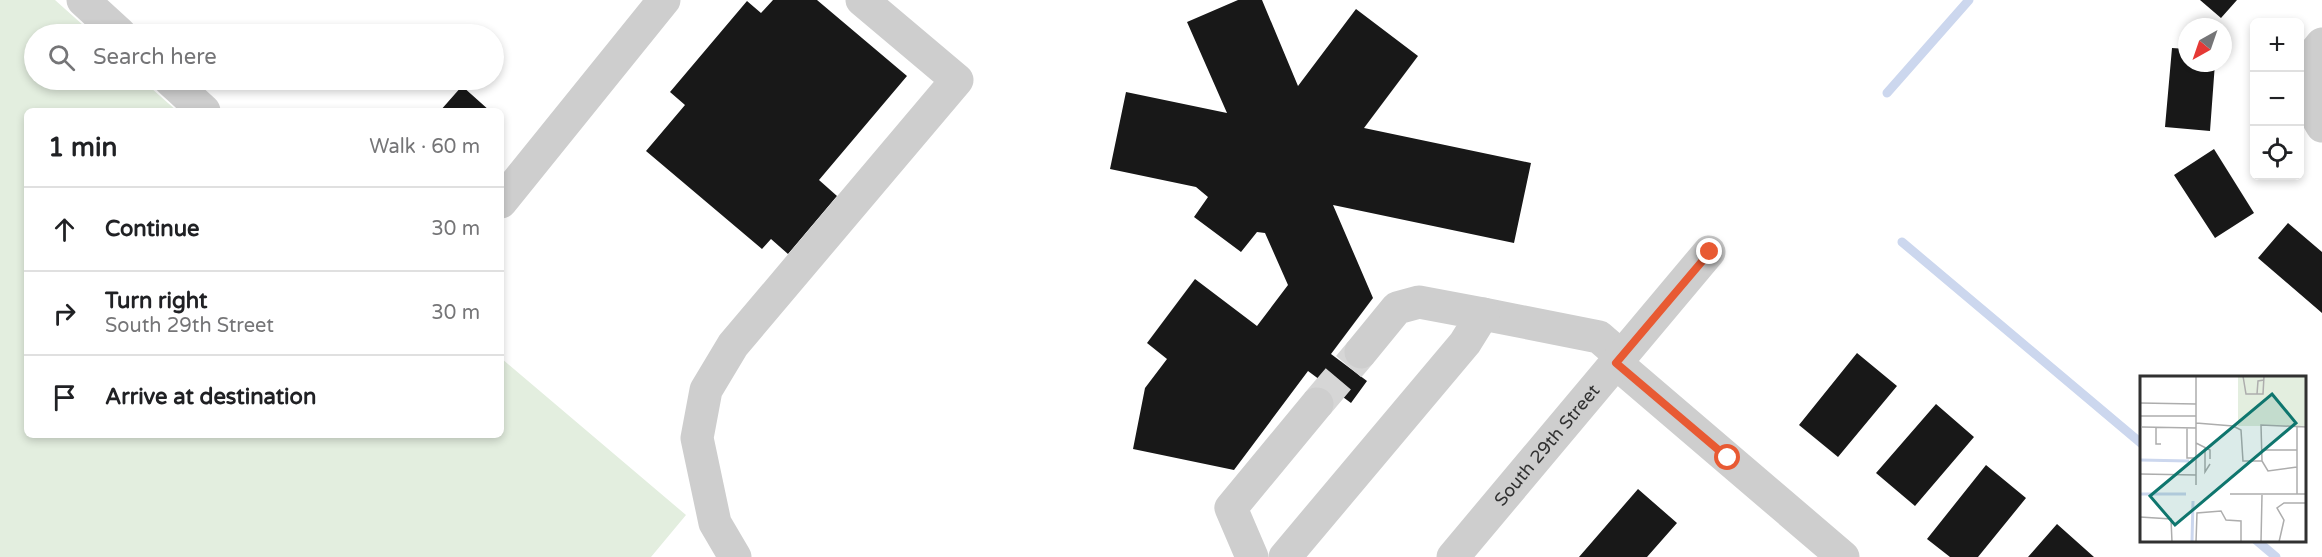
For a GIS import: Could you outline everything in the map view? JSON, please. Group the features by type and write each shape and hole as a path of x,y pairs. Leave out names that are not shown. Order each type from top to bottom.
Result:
{"street":[{"path":"82,0 109,24"},
{"path":"735,557 715,523 697,438 706,390 733,345 957,80 862,0"},
{"path":"504,198 647,6"},
{"path":"2315,114 2313,55 2322,44"},
{"path":"181,90 201,108"},
{"name":"South 29th Street","path":"1459,555 1710,252"},
{"path":"1361,352 1397,308 1419,303 1599,337 1619,360 1844,557"},
{"path":"1285,557 1465,343 1483,314"},
{"path":"1252,557 1231,508 1317,405"}],"green space":[{"path":"0,0 55,0 82,24 24,24 24,90 153,90 174,108 24,108 24,438 504,438 504,361 686,515 651,557 0,557"}],"building":[{"path":"773,0 817,0 907,76 819,180 837,196 788,254 771,239 762,249 646,151 685,105 670,92 747,1 761,13"},
{"path":"1238,0 1262,0 1298,86 1356,9 1418,56 1364,128 1531,163 1514,243 1333,205 1373,298 1331,354 1367,381 1351,403 1308,371 1234,470 1133,449 1145,388 1167,359 1147,343 1195,279 1257,326 1288,285 1265,233 1257,232 1241,252 1194,217 1208,197 1196,187 1110,169 1126,92 1227,113 1187,22"},
{"path":"2200,0 2237,0 2221,18"},
{"path":"2172,48 2178,48 2178,72 2214,72 2210,131 2165,127"},
{"path":"458,90 466,90 487,108 443,108"},
{"path":"2214,149 2254,213 2215,238 2174,175"},
{"path":"2288,223 2322,252 2322,313 2258,258"},
{"path":"1857,353 1897,386 1838,457 1799,425"},
{"path":"1936,404 1974,437 1915,506 1876,473"},
{"path":"1986,465 2026,498 1978,557 1950,557 1927,539"},
{"path":"1638,489 1677,523 1647,557 1579,557"},
{"path":"2057,524 2094,557 2028,557"}],"waterway":[{"path":"1887,93 1969,0"},
{"path":"1902,242 2140,442"},
{"path":"2258,542 2276,557"}],"tunnel":[{"path":"1317,404 1361,352"}],"route":[{"path":"1710,252 1616,363 1728,458"}]}
